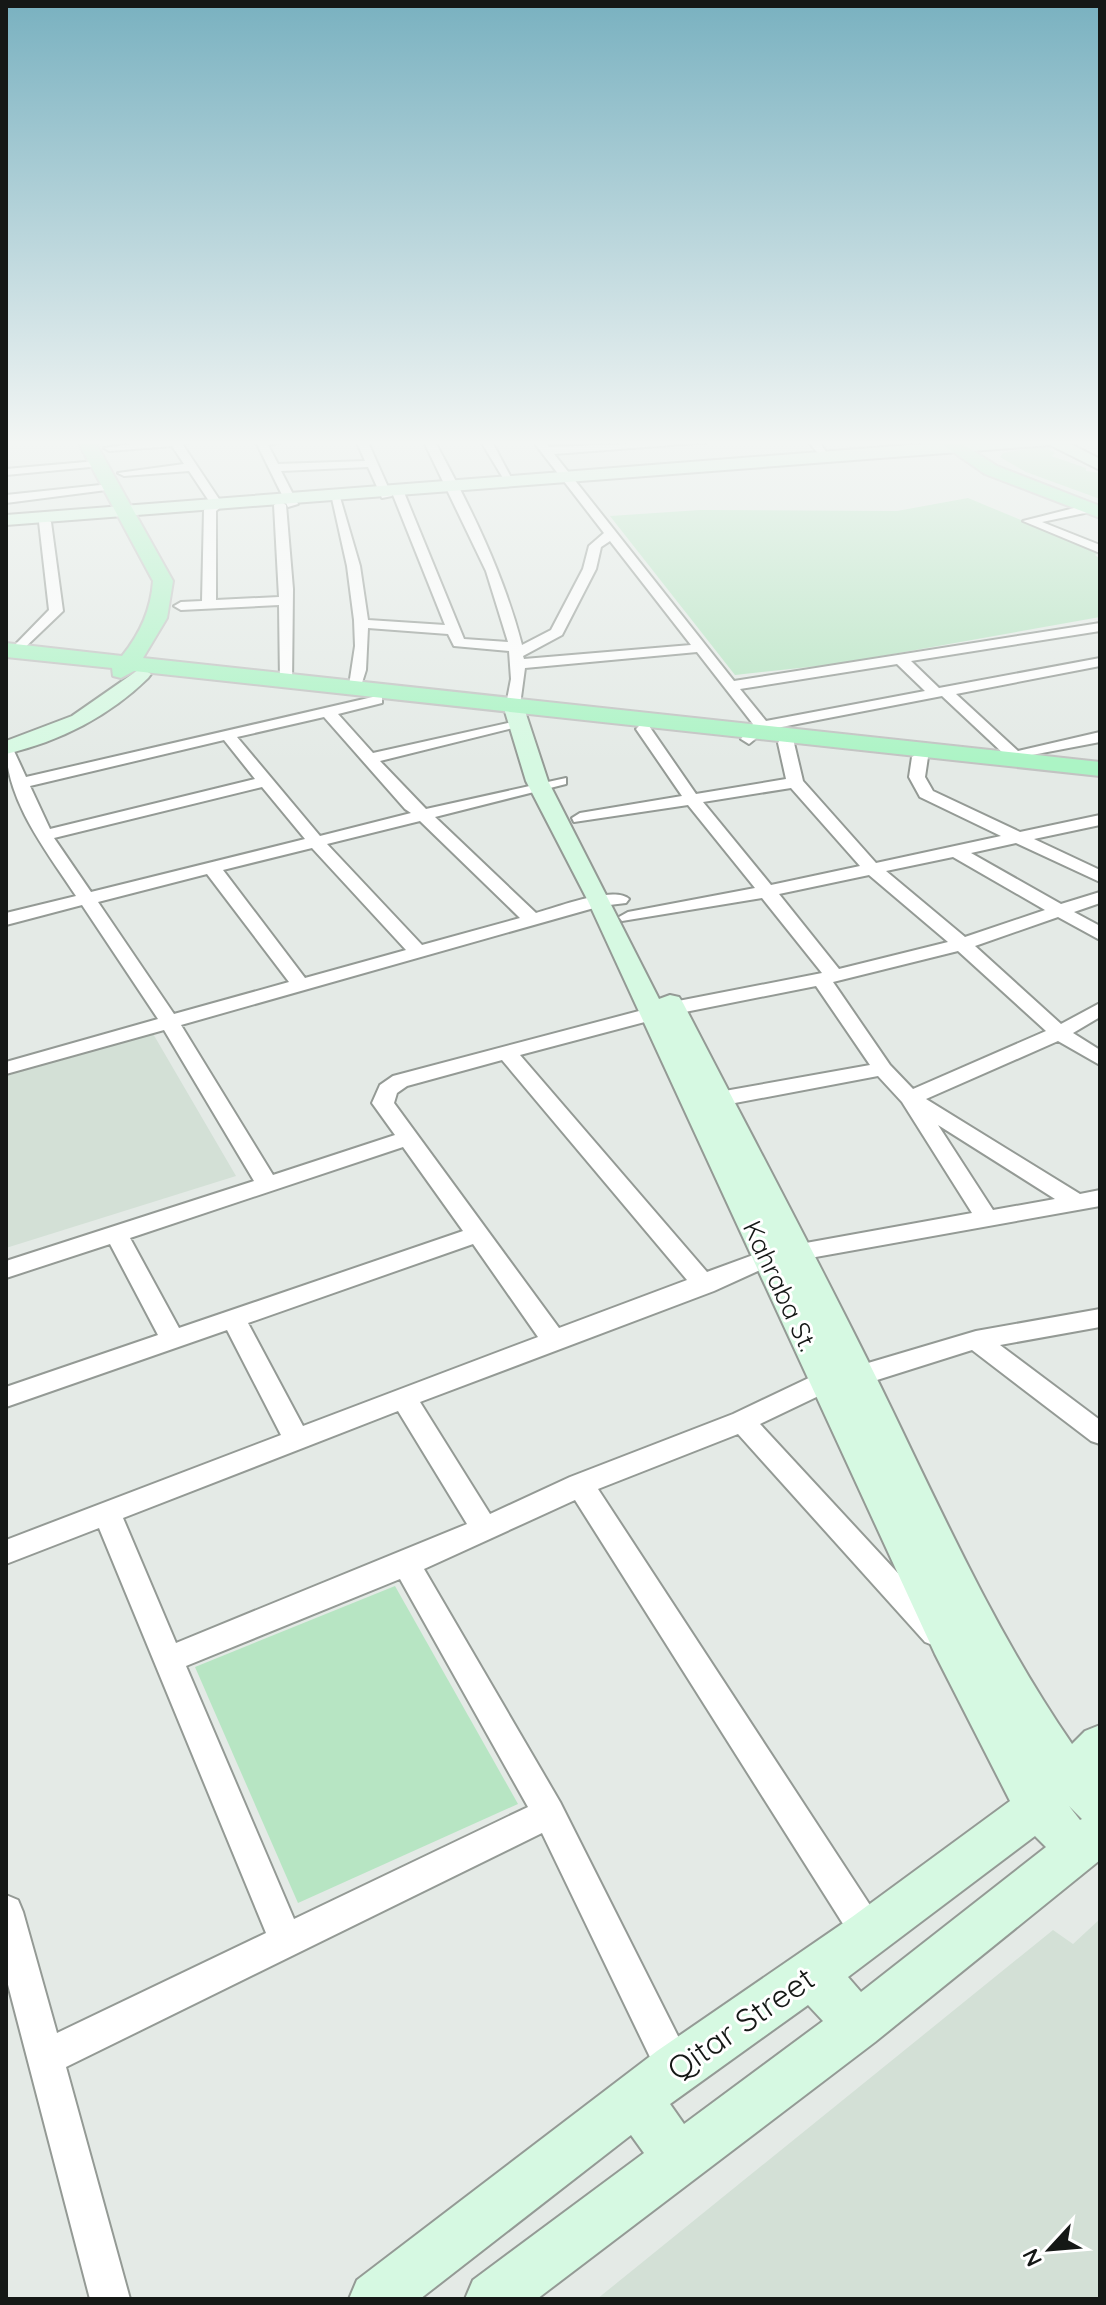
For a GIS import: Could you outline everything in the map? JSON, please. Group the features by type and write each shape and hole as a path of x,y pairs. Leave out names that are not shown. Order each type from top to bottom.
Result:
{"main road":[{"path":"6,750 49,736 88,718 122,694 164,604 163,581 144,548"},
{"path":"6,732 64,709 135,668 181,606 180,580 164,548"},
{"path":"11,657 353,689 644,729 754,732"},
{"path":"135,668 377,700 754,732 920,757 1100,777"},
{"name":"Kahraba St.","path":"520,710 548,778 616,906"},
{"path":"788,738 1010,757 1100,769"},
{"name":"Kahraba St.","path":"548,778 580,818 664,1012 782,1256 858,1376 950,1574 1019,1702 1077,1783 1089,1840"},
{"name":"Kahraba St.","path":"664,1012 719,1099 782,1256 824,1382 1005,1753 1077,1783"},
{"name":"Qitar Street","path":"376,2299 675,2069 869,1934 1077,1783"},
{"path":"492,2299 677,2157 858,2025 1089,1840"},
{"path":"812,1973 858,2025"},
{"path":"637,2101 677,2157"}],"street":[{"path":"11,657 56,611 48,548"},
{"path":"209,605 212,548"},
{"path":"287,548 287,682"},
{"path":"349,548 358,581 361,672 353,689"},
{"path":"416,548 459,643 518,655 699,648"},
{"path":"372,758 520,710 518,655 482,548"},
{"path":"518,655 557,632 561,616 595,564 595,548"},
{"path":"619,548 729,686 754,732 941,692 1098,663"},
{"path":"181,606 286,601"},
{"path":"359,623 453,630"},
{"path":"729,686 1100,627"},
{"path":"1043,636 1098,663"},
{"path":"900,659 941,692 1010,757 1100,737"},
{"path":"21,783 330,714 377,700"},
{"path":"330,714 416,810 532,920"},
{"path":"644,729 692,799 828,977 883,1069 910,1098 985,1216"},
{"path":"229,737 311,836 418,952"},
{"path":"788,738 795,782 872,869 962,944 1059,1033 1100,1059"},
{"path":"6,750 44,835 169,1021 268,1185"},
{"path":"920,757 917,777 926,794 1100,877"},
{"path":"6,919 84,894 548,778"},
{"path":"44,835 266,781"},
{"path":"580,818 795,782"},
{"path":"6,1068 532,920 616,906 765,892 1100,820"},
{"path":"6,907 211,867 311,836"},
{"path":"955,851 1100,934"},
{"path":"211,867 300,984"},
{"path":"554,1340 383,1103 387,1090 400,1081 506,1052 664,1012 962,944 1100,897"},
{"path":"910,1098 1059,1033 1100,1009"},
{"path":"506,1052 705,1285"},
{"path":"719,1099 883,1069"},
{"path":"910,1098 1088,1200"},
{"path":"6,1270 408,1138"},
{"path":"6,1552 554,1340 782,1256 985,1216 1088,1200"},
{"path":"116,1234 172,1339"},
{"path":"6,1397 478,1234"},
{"path":"233,1318 297,1440"},
{"path":"168,1660 406,1564 580,1485 742,1421 824,1382 858,1376 976,1340 1100,1318"},
{"path":"976,1340 1098,1429"},
{"path":"404,1398 484,1528"},
{"path":"742,1421 955,1654"},
{"path":"580,1485 869,1934"},
{"path":"107,1513 286,1941"},
{"path":"406,1564 549,1813 675,2069"},
{"path":"45,2058 549,1813"},
{"path":"6,1912 12,1960 45,2058 110,2299"}],"shaded area":[{"path":"152,1032 236,1176 6,1248 6,1075"},
{"path":"1100,1919 1100,2299 597,2299 1053,1930 1073,1944"}],"green space":[{"path":"635,548 1087,548 1100,553 1095,555 1100,559 1100,617 837,664 735,675"},
{"path":"395,1586 518,1804 298,1903 195,1667"}]}
